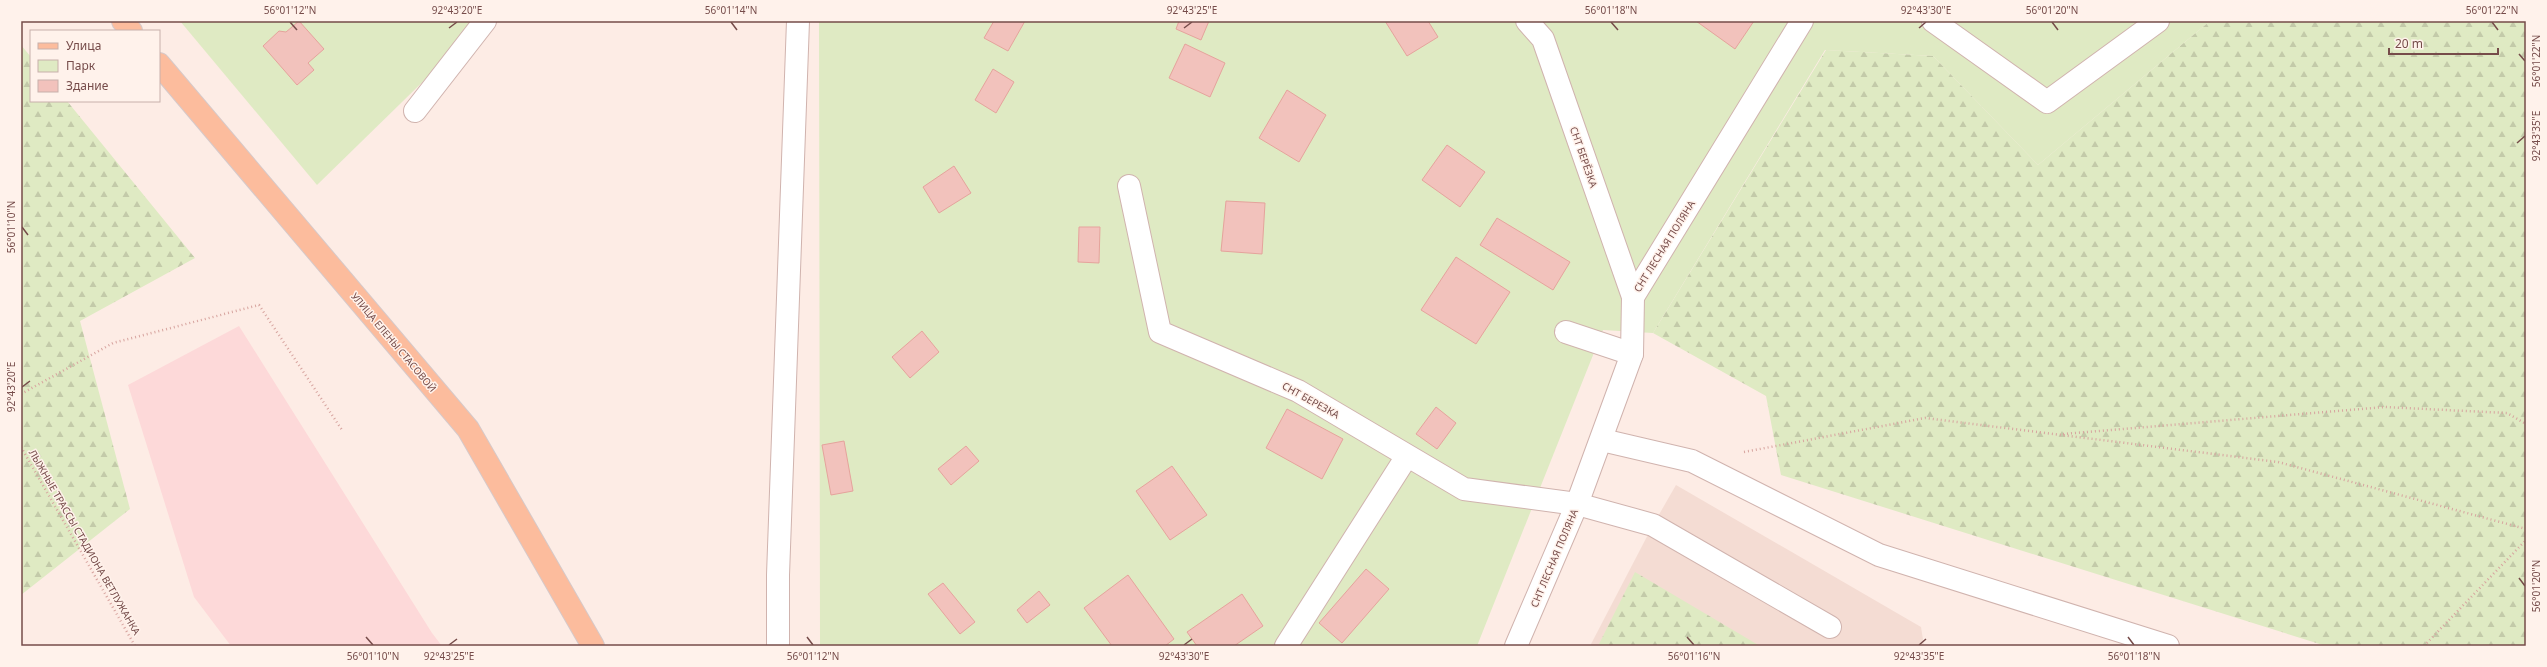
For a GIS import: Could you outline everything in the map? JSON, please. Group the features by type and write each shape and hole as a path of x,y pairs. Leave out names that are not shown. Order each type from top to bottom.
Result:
{"main road":[{"path":"123,21 130,30"},
{"name":"УЛИЦА ЕЛЕНЫ СТАСОВОЙ","path":"160,65 468,429 594,646"}],"street":[{"path":"415,111 485,21"},
{"path":"778,646 778,575 798,21"},
{"name":"СНТ БЕРЁЗКА","path":"1527,21 1543,39 1633,297"},
{"name":"СНТ ЛЕСНАЯ ПОЛЯНА","path":"1516,646 1577,504 1602,440 1632,354 1633,297 1802,21"},
{"path":"1933,21 2047,102 2158,21"},
{"name":"СНТ БЕРЕЗКА","path":"1129,186 1160,332 1298,391 1464,489 1577,504 1653,525 1830,627"},
{"path":"1566,332 1632,354"},
{"path":"1602,440 1692,461 1879,555 2168,646"},
{"path":"1286,646 1407,456"}],"path":[{"path":"21,394 113,343 259,305 342,430"},
{"path":"2058,434 2385,407 2507,413 2526,424"},
{"path":"1739,453 1925,418 2278,462 2526,529"},
{"name":"ЛЫЖНЫЕ ТРАССЫ СТАДИОНА ВЕТЛУЖАНКА","path":"21,447 135,646"},
{"path":"2424,646 2526,540"}],"shaded area":[{"path":"239,326 432,633 442,646 231,646 194,597 128,385"},
{"path":"1676,485 1921,627 1924,646 1590,646 1653,525"}],"green space":[{"path":"180,21 485,21 317,185"},
{"path":"819,21 2210,21 2038,165 1933,56 1825,50 1653,333 1603,330 1477,646 820,646"},
{"path":"2210,21 2526,21 2526,646 2326,646 1781,475 1766,396 1653,333 1826,50 1933,56 2038,165"},
{"path":"21,45 30,56 30,102 68,102 195,258 80,321 130,509 21,595"},
{"path":"1635,572 1760,646 1598,646"}],"building":[{"path":"299,21 324,49 308,63 314,70 297,85 263,46 279,31 286,32"},
{"path":"994,21 1025,21 1008,51 984,38"},
{"path":"1179,21 1209,21 1201,40 1176,29"},
{"path":"1385,21 1428,21 1438,37 1407,56"},
{"path":"1696,21 1754,21 1735,49"},
{"path":"1185,44 1225,63 1210,97 1169,78"},
{"path":"993,69 1014,82 996,113 975,100"},
{"path":"1287,90 1326,115 1299,162 1259,138"},
{"path":"1447,145 1485,172 1460,207 1422,180"},
{"path":"954,166 971,193 939,213 923,187"},
{"path":"1226,201 1265,203 1262,254 1221,251"},
{"path":"1497,218 1570,262 1553,290 1480,245"},
{"path":"1079,227 1100,227 1099,263 1078,262"},
{"path":"1456,257 1510,292 1476,344 1421,310"},
{"path":"922,331 939,352 910,378 892,357"},
{"path":"1436,407 1456,423 1437,449 1416,434"},
{"path":"1287,409 1343,439 1322,479 1266,448"},
{"path":"844,441 853,491 831,495 822,445"},
{"path":"966,446 979,461 951,485 938,469"},
{"path":"1172,466 1207,515 1170,540 1136,491"},
{"path":"1366,569 1389,589 1342,643 1319,623"},
{"path":"1128,575 1174,639 1165,646 1112,646 1084,608"},
{"path":"943,583 975,622 960,634 928,594"},
{"path":"1039,591 1050,605 1027,623 1017,610"},
{"path":"1242,594 1263,626 1234,646 1197,646 1187,632"}]}
